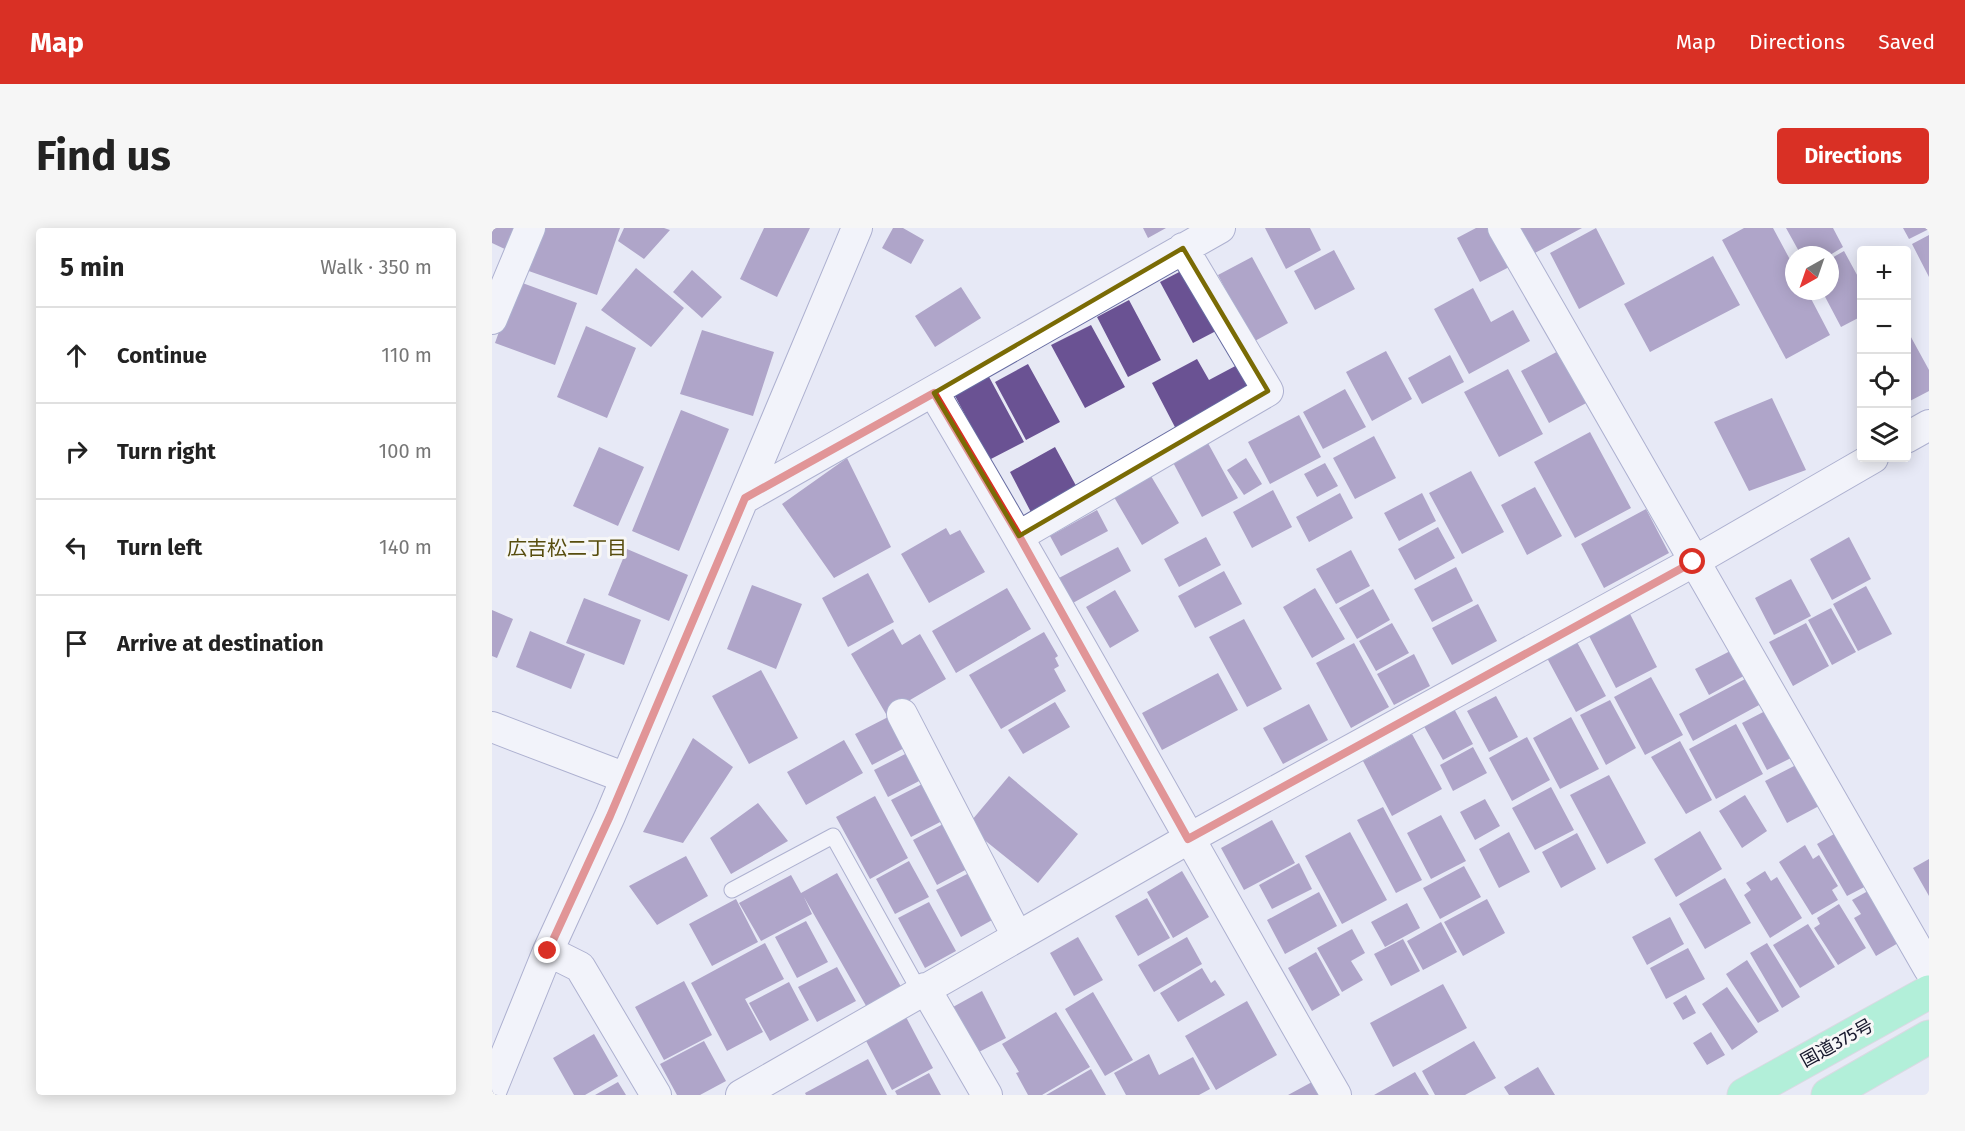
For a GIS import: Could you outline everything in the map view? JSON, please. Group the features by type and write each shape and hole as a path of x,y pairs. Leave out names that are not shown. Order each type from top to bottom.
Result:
{"highway":[{"name":"国道375号","path":"1744,1095 1929,992"},
{"path":"1828,1095 1929,1037"}],"street":[{"path":"492,319 530,228"},
{"path":"492,1089 548,951 626,778 857,228"},
{"path":"745,498 934,393 1220,228"},
{"path":"1503,228 1929,969"},
{"path":"1019,536 1268,391 1183,248"},
{"path":"934,393 1019,536 1188,839 1336,1095"},
{"path":"1911,435 1929,425"},
{"path":"741,1095 1188,839 1693,562 1866,462"},
{"path":"902,714 1017,936"},
{"path":"492,727 626,778"},
{"path":"548,951 580,968 656,1095"},
{"path":"923,990 987,1095"}],"lane":[{"path":"732,890 833,836 923,990"}],"highlighted area":[{"path":"1183,248 1268,391 1019,536 934,393"}],"building":[{"path":"492,228 517,228 509,251 492,243"},
{"path":"537,228 620,228 597,295 523,269"},
{"path":"624,228 670,230 644,259 618,241"},
{"path":"764,228 810,228 777,297 740,279"},
{"path":"893,228 903,228 924,240 911,264 882,248"},
{"path":"1143,228 1166,228 1148,238"},
{"path":"1265,228 1310,228 1321,250 1286,269"},
{"path":"1476,228 1499,228 1517,263 1480,282 1457,238"},
{"path":"1519,228 1582,228 1533,254"},
{"path":"1596,228 1625,284 1579,309 1550,253"},
{"path":"1744,228 1773,228 1785,250 1785,300 1812,300 1830,335 1786,359 1722,240"},
{"path":"1786,228 1833,228 1843,247 1839,249 1839,246 1796,246"},
{"path":"1903,228 1929,228 1929,229 1909,239"},
{"path":"1929,235 1929,277 1912,244"},
{"path":"1334,250 1355,289 1315,310 1294,271"},
{"path":"1844,251 1857,275 1857,319 1841,327 1827,300 1839,300 1839,254"},
{"path":"1713,256 1740,305 1650,352 1624,304"},
{"path":"1252,257 1288,323 1253,342 1218,275"},
{"path":"636,268 684,308 651,347 601,310"},
{"path":"692,270 722,297 702,318 673,292"},
{"path":"1183,270 1216,331 1193,343 1160,282"},
{"path":"517,281 577,303 555,365 495,343"},
{"path":"961,287 981,318 935,347 915,316"},
{"path":"1473,288 1491,322 1513,310 1530,341 1469,374 1434,309"},
{"path":"1129,300 1161,360 1128,377 1097,317"},
{"path":"1091,325 1125,387 1085,408 1051,345"},
{"path":"586,326 636,348 607,418 557,397"},
{"path":"702,330 774,352 753,416 680,394"},
{"path":"1911,337 1929,370 1929,391 1911,400"},
{"path":"1562,349 1590,401 1549,423 1521,371"},
{"path":"1386,351 1412,399 1372,421 1346,372"},
{"path":"1450,355 1464,382 1422,404 1408,378"},
{"path":"1197,359 1209,380 1241,363 1255,389 1177,431 1152,383"},
{"path":"1028,364 1060,422 1026,440 995,382"},
{"path":"1508,369 1543,434 1499,457 1464,392"},
{"path":"988,375 1024,442 989,460 954,394"},
{"path":"1345,389 1366,427 1323,449 1303,412"},
{"path":"1772,398 1806,470 1749,491 1714,422"},
{"path":"681,410 729,429 679,551 632,531"},
{"path":"1299,415 1321,457 1270,484 1248,442"},
{"path":"1590,432 1631,508 1575,538 1534,462"},
{"path":"1203,434 1238,498 1202,517 1168,453"},
{"path":"1374,436 1396,478 1355,499 1333,458"},
{"path":"599,447 644,467 618,526 573,506"},
{"path":"1055,447 1080,493 1034,518 1010,472"},
{"path":"847,458 891,547 834,578 782,504"},
{"path":"1246,458 1262,484 1244,495 1227,470"},
{"path":"1325,463 1338,486 1317,497 1304,474"},
{"path":"1148,471 1179,523 1142,545 1111,492"},
{"path":"1471,471 1504,532 1462,554 1429,493"},
{"path":"1535,487 1562,536 1527,555 1501,505"},
{"path":"1273,490 1292,527 1252,548 1233,512"},
{"path":"1340,493 1353,518 1309,542 1296,517"},
{"path":"1422,493 1436,521 1399,541 1384,513"},
{"path":"1646,509 1669,553 1604,588 1581,544"},
{"path":"1097,510 1108,531 1061,556 1050,536"},
{"path":"1438,527 1455,558 1415,580 1398,549"},
{"path":"946,528 950,535 960,530 985,572 929,603 901,554"},
{"path":"1206,537 1221,565 1179,587 1164,559"},
{"path":"1849,537 1871,579 1832,600 1810,559"},
{"path":"1118,547 1131,571 1071,604 1057,579"},
{"path":"627,549 688,575 669,621 608,595"},
{"path":"1351,550 1370,586 1336,604 1316,569"},
{"path":"1456,567 1473,601 1432,622 1414,589"},
{"path":"1224,571 1242,604 1195,628 1178,596"},
{"path":"868,573 894,622 848,647 822,598"},
{"path":"1791,579 1811,616 1774,635 1755,598"},
{"path":"752,585 802,604 776,669 727,649"},
{"path":"1866,586 1892,634 1858,651 1833,604"},
{"path":"1007,588 1031,629 956,673 932,631"},
{"path":"1315,588 1345,639 1312,658 1283,607"},
{"path":"1373,589 1390,620 1357,639 1339,608"},
{"path":"1115,590 1139,631 1110,648 1086,607"},
{"path":"584,598 641,620 624,665 566,643"},
{"path":"1478,604 1497,641 1452,665 1432,628"},
{"path":"1831,608 1856,652 1832,665 1808,620"},
{"path":"492,610 513,619 497,658 492,656"},
{"path":"1629,612 1657,667 1616,688 1588,634"},
{"path":"1244,619 1282,689 1247,707 1209,637"},
{"path":"1392,623 1409,653 1376,671 1359,641"},
{"path":"1806,623 1829,666 1793,686 1769,642"},
{"path":"893,629 902,645 920,634 946,679 886,714 851,654"},
{"path":"530,631 585,654 571,689 516,667"},
{"path":"1044,632 1058,656 1055,658 1059,666 1054,669 1066,691 1001,729 969,675"},
{"path":"1577,642 1606,696 1576,712 1547,658"},
{"path":"1354,643 1389,707 1351,728 1316,663"},
{"path":"1738,647 1751,672 1709,695 1695,669"},
{"path":"1414,654 1430,686 1394,705 1377,674"},
{"path":"761,670 798,738 749,764 712,696"},
{"path":"1218,673 1238,710 1162,750 1142,713"},
{"path":"1651,677 1683,735 1645,755 1614,697"},
{"path":"1747,678 1761,704 1693,741 1679,714"},
{"path":"1496,696 1518,737 1489,752 1467,711"},
{"path":"1610,700 1636,748 1606,765 1580,715"},
{"path":"1055,702 1070,727 1023,754 1008,730"},
{"path":"1309,704 1328,740 1283,764 1263,728"},
{"path":"1452,705 1473,744 1443,760 1421,721"},
{"path":"1771,708 1797,755 1767,770 1742,723"},
{"path":"892,715 908,746 872,765 855,734"},
{"path":"1571,717 1599,769 1560,789 1533,738"},
{"path":"1736,724 1763,774 1716,799 1689,749"},
{"path":"1412,734 1442,789 1392,816 1363,761"},
{"path":"1527,737 1550,780 1512,801 1489,758"},
{"path":"693,738 733,767 683,843 643,832"},
{"path":"844,740 863,773 806,805 787,772"},
{"path":"1680,741 1712,800 1686,814 1651,757"},
{"path":"1473,747 1487,773 1453,791 1440,765"},
{"path":"913,750 927,777 888,797 874,770"},
{"path":"1796,765 1819,806 1787,823 1765,781"},
{"path":"1609,775 1646,843 1607,864 1570,795"},
{"path":"1009,776 1078,834 1038,883 967,826"},
{"path":"926,782 946,819 911,837 891,800"},
{"path":"1551,787 1574,830 1535,850 1512,808"},
{"path":"1745,795 1767,831 1742,848 1719,811"},
{"path":"875,796 908,858 870,879 836,817"},
{"path":"1485,799 1500,826 1475,840 1460,812"},
{"path":"758,803 788,841 731,874 710,838"},
{"path":"1383,807 1422,880 1396,893 1357,820"},
{"path":"1441,815 1466,861 1431,879 1407,833"},
{"path":"1272,820 1295,863 1244,890 1221,848"},
{"path":"945,823 969,868 937,885 913,840"},
{"path":"1700,831 1722,869 1676,897 1654,859"},
{"path":"1350,832 1387,900 1342,924 1305,856"},
{"path":"1509,832 1530,872 1499,888 1479,849"},
{"path":"1577,833 1596,869 1561,888 1542,852"},
{"path":"1834,834 1842,848 1850,844 1872,883 1847,896 1817,844"},
{"path":"1805,845 1813,859 1819,855 1838,886 1832,890 1838,900 1812,915 1779,862"},
{"path":"686,856 708,896 657,925 629,886"},
{"path":"1929,859 1929,896 1913,868"},
{"path":"909,861 929,897 895,914 876,879"},
{"path":"1299,863 1312,889 1272,909 1259,885"},
{"path":"1464,866 1481,897 1440,919 1423,888"},
{"path":"1182,871 1209,917 1173,938 1147,892"},
{"path":"1765,871 1771,881 1777,877 1802,918 1770,938 1744,895 1751,890 1746,883"},
{"path":"837,873 904,992 869,1011 804,897 812,914 761,941 739,903 791,875 801,893"},
{"path":"969,873 994,919 961,937 936,890"},
{"path":"1725,878 1751,923 1705,949 1679,904"},
{"path":"1875,887 1905,939 1876,956 1854,918 1861,914 1852,900"},
{"path":"1319,892 1337,926 1285,954 1267,920"},
{"path":"1147,898 1170,938 1138,956 1115,916"},
{"path":"736,899 758,942 712,966 689,924"},
{"path":"1487,899 1505,933 1463,956 1444,922"},
{"path":"929,902 956,951 925,968 898,918"},
{"path":"1407,903 1420,928 1385,947 1371,922"},
{"path":"1839,904 1866,948 1838,965 1814,928 1820,924 1817,918"},
{"path":"1670,917 1684,944 1647,965 1632,937"},
{"path":"806,921 828,962 797,978 775,937"},
{"path":"1441,922 1457,952 1423,970 1407,941"},
{"path":"1808,924 1835,967 1800,988 1773,945"},
{"path":"1352,929 1365,953 1351,961 1363,980 1342,992 1317,948"},
{"path":"1078,937 1103,980 1074,996 1050,953"},
{"path":"1187,937 1202,964 1154,992 1138,965"},
{"path":"1403,939 1420,971 1391,986 1374,954"},
{"path":"765,943 784,979 745,999 763,1032 727,1051 691,983"},
{"path":"1767,943 1800,997 1782,1008 1750,953"},
{"path":"1688,948 1705,979 1666,999 1650,968"},
{"path":"1316,952 1340,995 1312,1011 1288,968"},
{"path":"1747,960 1779,1011 1758,1023 1726,974"},
{"path":"837,967 856,1001 817,1022 798,987"},
{"path":"1202,968 1211,983 1215,980 1225,995 1178,1022 1160,993"},
{"path":"684,981 712,1035 664,1060 635,1007"},
{"path":"789,982 809,1020 770,1041 749,1003"},
{"path":"1443,984 1467,1028 1393,1067 1370,1023"},
{"path":"1727,987 1758,1032 1732,1050 1702,1004"},
{"path":"982,991 1006,1038 977,1053 953,1007"},
{"path":"1093,992 1133,1060 1105,1076 1065,1009"},
{"path":"1686,995 1696,1013 1683,1020 1673,1003"},
{"path":"1247,1001 1277,1055 1216,1090 1185,1036"},
{"path":"1056,1012 1090,1067 1042,1095 1028,1095 1016,1073 1019,1072 1002,1044"},
{"path":"906,1017 933,1068 892,1090 865,1039"},
{"path":"1711,1032 1725,1055 1707,1065 1693,1043"},
{"path":"594,1034 618,1076 585,1095 574,1095 553,1058"},
{"path":"704,1041 726,1081 700,1095 677,1095 660,1064"},
{"path":"1474,1041 1496,1078 1465,1095 1435,1095 1422,1071"},
{"path":"1149,1054 1159,1075 1193,1057 1210,1089 1199,1095 1126,1095 1114,1073"},
{"path":"868,1059 887,1095 806,1095 805,1093"},
{"path":"1538,1067 1555,1095 1509,1095 1504,1087"},
{"path":"1091,1069 1106,1095 1046,1095"},
{"path":"1415,1072 1429,1095 1374,1095"},
{"path":"929,1073 941,1095 897,1095 895,1091"},
{"path":"618,1082 626,1095 595,1095"},
{"path":"1312,1082 1319,1095 1288,1095"}],"district":[{"name":"広吉松二丁目","path":"567,548"}],"route":[{"path":"548,951 610,816 745,498 934,393 1019,536 1188,839 1693,562"}]}
